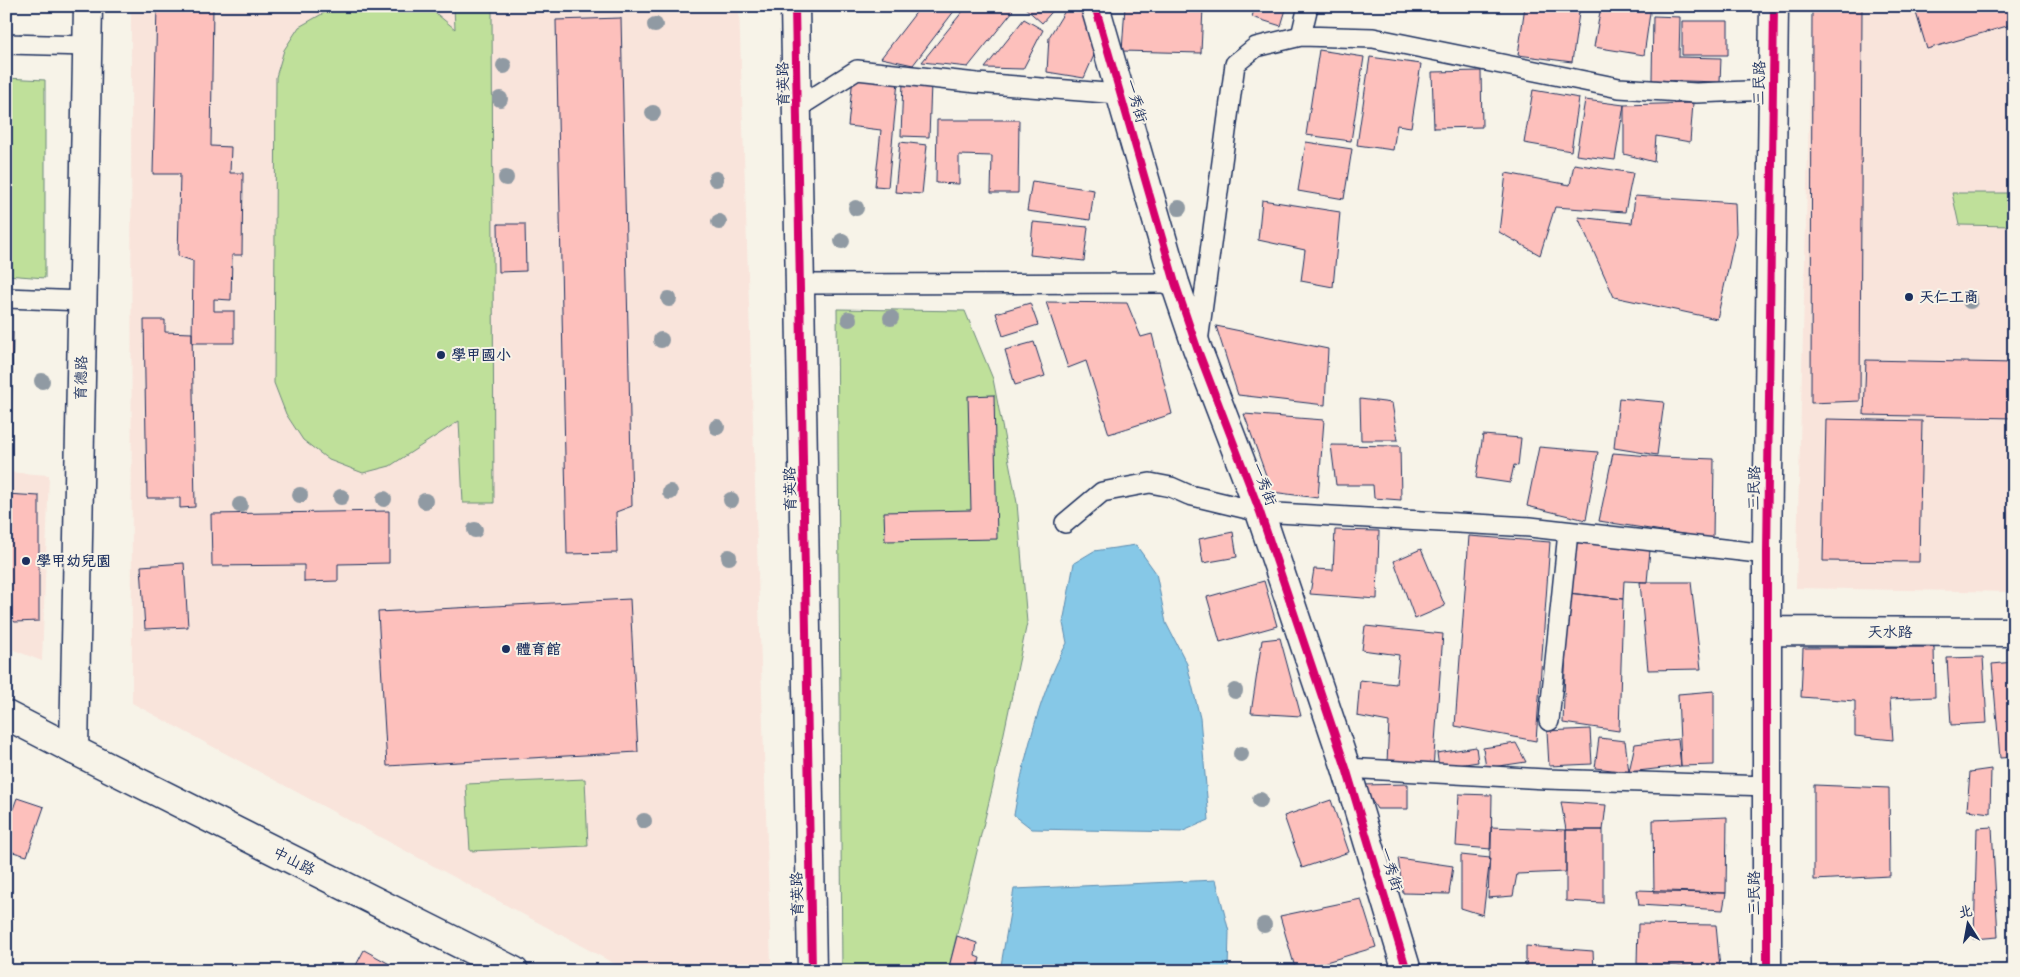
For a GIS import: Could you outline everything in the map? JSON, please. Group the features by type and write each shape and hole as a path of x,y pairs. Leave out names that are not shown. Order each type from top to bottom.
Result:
{"street":[{"name":"育德路","path":"74,750 88,6"},
{"name":"育英路","path":"795,6 812,971"},
{"name":"一秀街","path":"1095,6 1175,283 1197,348 1260,512 1346,768 1407,971"},
{"name":"三民路","path":"1767,971 1767,554 1774,6"},
{"name":"天水路","path":"1767,631 2014,632"},
{"name":"中山路","path":"6,715 514,971"}],"lane":[{"path":"1301,36 1308,6"},
{"path":"1197,348 1235,64 1256,47 1301,36 1373,38 1619,88 1696,93 1773,90"},
{"path":"6,44 88,46"},
{"path":"797,108 857,70 978,83 1119,94"},
{"path":"800,284 1175,283"},
{"path":"6,298 83,301"},
{"path":"1065,524 1102,492 1150,483 1171,487 1188,495 1260,512 1530,527 1767,554"},
{"path":"1549,721 1568,532"},
{"path":"1346,768 1546,779 1768,786"}],"shaded area":[{"name":"學甲國小","path":"131,6 739,6 771,963 628,971 132,703"},
{"name":"天仁工商","path":"1812,6 2014,6 2014,592 1796,588"},
{"name":"學甲幼兒園","path":"6,472 49,475 42,661 6,647"}],"green space":[{"path":"336,6 427,6 455,29 454,6 492,6 494,503 463,503 459,421 390,466 363,473 329,460 303,440 286,414 274,383 276,77 284,50 299,27"},
{"path":"6,78 45,80 45,278 6,275"},
{"path":"1952,193 2014,193 2014,226 1959,225"},
{"path":"837,309 965,311 993,379 1017,503 1027,623 994,781 948,971 842,971"},
{"path":"585,779 588,846 470,851 466,784"}],"water":[{"path":"1136,545 1156,573 1166,623 1187,664 1200,718 1209,820 1181,832 1032,829 1014,815 1022,772 1034,726 1049,682 1067,643 1063,623 1074,563 1094,551"},
{"path":"1216,880 1229,932 1228,971 1000,971 1014,889"}],"building":[{"path":"157,6 213,6 211,146 231,147 230,173 243,173 242,255 232,255 231,300 214,299 214,311 234,311 234,343 192,343 193,261 178,256 180,174 153,174"},
{"path":"921,6 958,6 913,65 881,58"},
{"path":"967,6 1007,6 1013,11 968,67 922,62"},
{"path":"1023,6 1057,6 1042,23"},
{"path":"1068,6 1081,11 1095,53 1084,78 1047,72 1049,37"},
{"path":"1125,6 1203,7 1201,53 1122,51"},
{"path":"1255,6 1287,6 1281,26 1252,17"},
{"path":"1407,6 1436,6 1435,12"},
{"path":"1525,6 1580,6 1572,62 1518,55"},
{"path":"1601,6 1651,6 1644,55 1594,47"},
{"path":"1812,6 1862,6 1860,401 1811,403"},
{"path":"1914,6 2014,6 2014,24 1927,49"},
{"path":"1653,16 1680,17 1679,57 1721,58 1720,82 1652,80"},
{"path":"621,18 632,506 616,512 617,553 567,554 556,20"},
{"path":"1024,19 1043,30 1023,69 985,68"},
{"path":"1682,21 1728,21 1728,55 1682,55"},
{"path":"1319,50 1364,57 1351,141 1306,135"},
{"path":"1370,57 1421,64 1411,127 1397,125 1393,150 1357,145"},
{"path":"1481,71 1482,127 1434,128 1432,72"},
{"path":"853,77 898,81 888,187 875,186 881,130 848,126"},
{"path":"903,82 931,83 929,137 901,136"},
{"path":"1533,90 1579,98 1571,151 1524,143"},
{"path":"1585,100 1624,105 1615,160 1576,155"},
{"path":"1693,103 1690,142 1656,136 1654,162 1624,154 1624,105"},
{"path":"937,120 1019,120 1018,193 991,193 992,156 959,155 959,184 936,183"},
{"path":"900,142 927,145 922,194 895,192"},
{"path":"1306,142 1352,149 1344,199 1298,191"},
{"path":"1574,164 1633,173 1625,212 1555,207 1540,255 1499,232 1506,173 1570,185"},
{"path":"1032,181 1094,190 1090,220 1027,211"},
{"path":"1635,196 1735,203 1736,233 1717,319 1614,297 1578,217 1632,223"},
{"path":"1262,200 1340,212 1333,287 1301,281 1305,250 1258,240"},
{"path":"1033,222 1088,227 1084,261 1030,255"},
{"path":"498,224 525,224 526,271 499,272"},
{"path":"1046,302 1127,303 1141,337 1152,334 1172,414 1109,434 1086,361 1068,368"},
{"path":"1030,303 1038,325 1003,336 996,313"},
{"path":"144,320 165,320 165,332 192,333 195,507 180,508 180,498 147,498"},
{"path":"1216,326 1328,349 1325,405 1238,395"},
{"path":"6,332 13,332 11,435 6,435"},
{"path":"1034,342 1045,376 1015,385 1005,350"},
{"path":"1866,360 2014,363 2014,418 1864,415"},
{"path":"994,395 997,539 885,541 884,512 971,510 968,396"},
{"path":"1619,398 1664,402 1657,455 1614,448"},
{"path":"1360,399 1392,403 1398,440 1361,440"},
{"path":"1244,414 1324,420 1318,498 1272,492"},
{"path":"1826,419 1922,421 1919,562 1823,561"},
{"path":"1483,435 1521,438 1518,466 1514,465 1510,483 1476,478"},
{"path":"1331,445 1400,446 1401,500 1374,498 1373,485 1336,485"},
{"path":"1539,447 1598,452 1586,520 1527,506"},
{"path":"1613,453 1714,459 1713,539 1599,521"},
{"path":"6,494 39,496 39,621 15,622 6,617"},
{"path":"389,511 389,563 338,564 338,581 304,582 304,565 212,566 211,514"},
{"path":"1335,530 1379,531 1377,599 1310,594 1314,569 1333,570"},
{"path":"1233,532 1237,557 1203,563 1199,539"},
{"path":"1469,536 1550,542 1536,741 1455,726"},
{"path":"1576,541 1650,550 1647,582 1624,581 1623,599 1568,593"},
{"path":"1421,549 1445,606 1415,619 1394,561"},
{"path":"184,563 188,627 145,629 141,566"},
{"path":"1264,581 1277,626 1220,642 1207,597"},
{"path":"1640,582 1691,582 1701,669 1648,670"},
{"path":"1568,593 1623,599 1619,731 1563,723"},
{"name":"體育館","path":"630,599 638,752 387,766 378,612"},
{"path":"1365,626 1443,634 1433,769 1387,763 1389,722 1357,716 1360,680 1396,684 1399,655 1362,650"},
{"path":"1280,638 1301,716 1251,713 1262,640"},
{"path":"1934,647 1935,697 1890,699 1893,740 1855,736 1855,701 1801,697 1803,648"},
{"path":"1983,657 1987,723 1951,725 1947,658"},
{"path":"2014,662 2014,757 2000,758 1992,664"},
{"path":"1714,691 1714,765 1681,766 1678,694"},
{"path":"1590,729 1592,764 1549,766 1547,731"},
{"path":"1599,738 1625,741 1629,772 1595,768"},
{"path":"1678,739 1681,766 1629,772 1635,744"},
{"path":"1516,743 1526,762 1486,768 1483,748"},
{"path":"1476,747 1478,762 1439,768 1437,753"},
{"path":"1991,769 1990,813 1967,810 1970,772"},
{"path":"1408,784 1408,809 1377,809 1362,785"},
{"path":"1814,785 1889,788 1890,876 1814,880"},
{"path":"1459,794 1492,795 1491,849 1456,846"},
{"path":"17,798 44,807 27,856 6,850 6,828"},
{"path":"1331,800 1349,852 1302,868 1284,816"},
{"path":"1561,802 1606,805 1603,830 1566,830"},
{"path":"1727,817 1726,893 1654,892 1653,820"},
{"path":"1491,827 1566,830 1566,872 1517,874 1513,896 1488,898"},
{"path":"1992,827 1998,937 1974,939 1977,828"},
{"path":"1566,830 1603,830 1603,903 1566,901"},
{"path":"1461,855 1490,858 1483,915 1461,908"},
{"path":"1398,858 1453,866 1449,894 1403,893"},
{"path":"1637,890 1726,893 1723,910 1639,905"},
{"path":"1361,899 1376,947 1296,971 1280,916"},
{"path":"1638,924 1716,925 1720,968 1637,964"},
{"path":"957,936 977,943 975,956 980,958 977,971 948,971"},
{"path":"1526,946 1593,951 1594,971 1526,971"},
{"path":"364,950 395,967 393,971 353,971"}],"cycle path":[{"path":"795,6 812,971"},
{"path":"1095,6 1175,283 1197,348 1260,512 1346,768 1407,971"},
{"path":"1767,971 1767,554 1774,6"}],"place":[{"name":"天仁工商","path":"1909,297"},
{"name":"學甲國小","path":"441,355"},
{"name":"學甲幼兒園","path":"26,561"},
{"name":"體育館","path":"506,649"}]}
